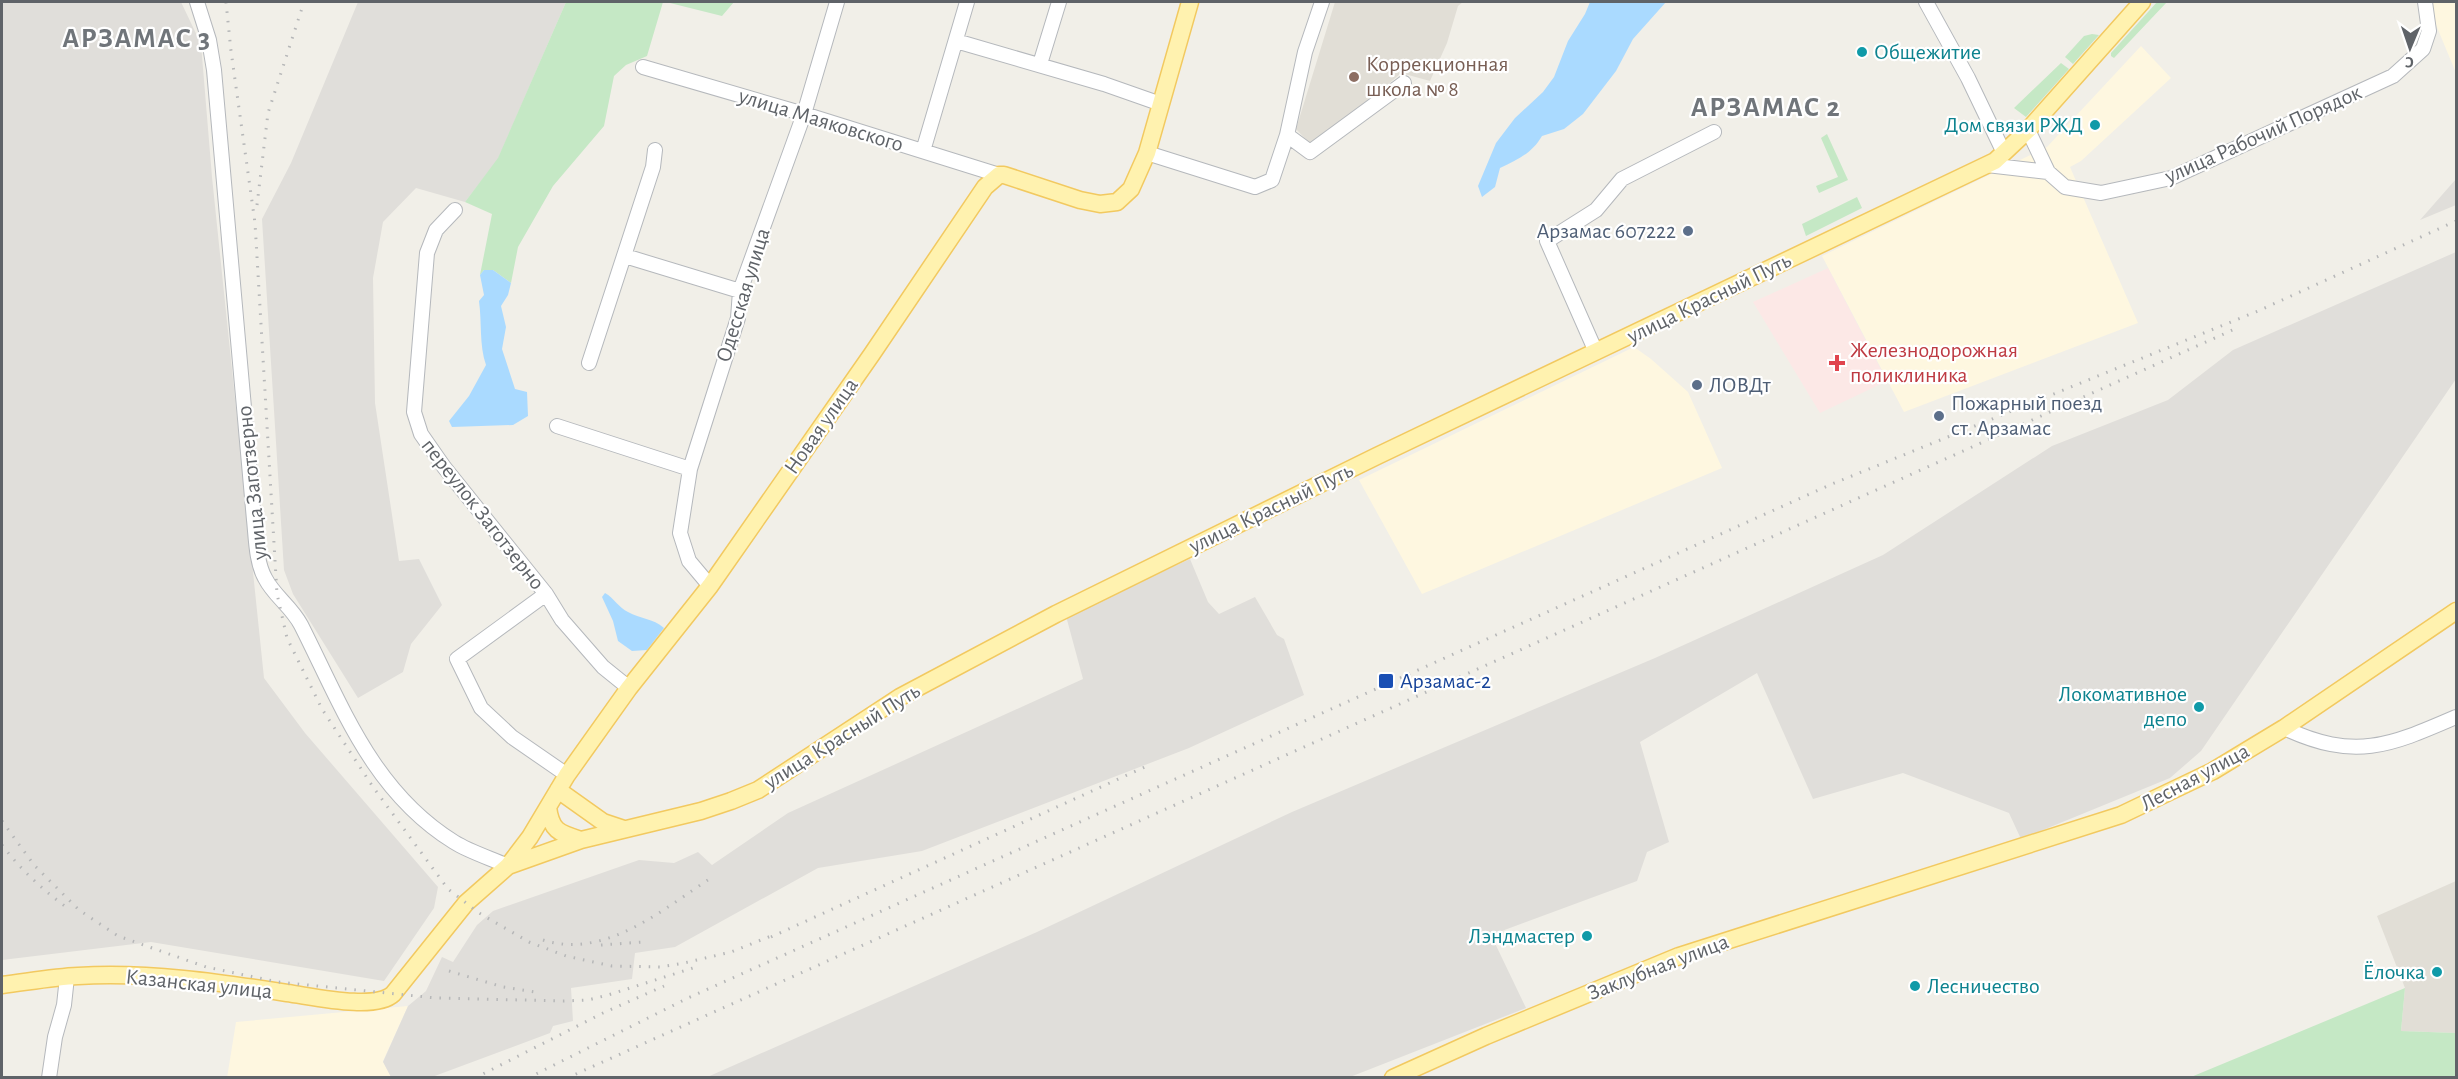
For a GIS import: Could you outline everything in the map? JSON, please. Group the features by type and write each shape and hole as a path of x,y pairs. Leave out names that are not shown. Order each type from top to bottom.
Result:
{"main road":[{"path":"999,176 1020,179 1080,200 1100,204 1117,202 1131,189 1147,153 1190,2"},
{"name":"улица Красный Путь","path":"393,994 466,903 508,866 580,840 701,811 758,790 900,697 964,662 1298,494 1987,165 2004,153 2028,130 2142,2"},
{"name":"Новая улица","path":"508,866 530,837 562,782 629,688 710,586 985,187 999,176"},
{"name":"Лесная улица","path":"1930,876 2121,815 2213,771 2284,728 2457,611"},
{"path":"562,782 603,822 624,829"},
{"path":"548,807 549,820 554,828 580,840"},
{"name":"Заклубная улица","path":"1393,1077 1679,956 1930,876"},
{"name":"Казанская улица","path":"2,985 67,977 139,975 185,978 356,1001 384,1000 393,994"}],"street":[{"name":"улица Заготзерно","path":"197,2 209,40 214,70 254,520 264,577 273,591 293,611 346,720 370,760 427,822 455,843 508,866"},
{"name":"Одесская улица","path":"710,586 689,561 680,534 690,469 738,318 740,291 804,114 837,2"},
{"path":"923,151 968,2"},
{"path":"1040,64 1059,2"},
{"path":"1147,153 1254,188 1272,180 1287,135 1305,52 1322,2"},
{"name":"улица Рабочий Порядок","path":"2028,130 2048,172 2065,188 2101,193 2137,186 2181,173 2393,76 2423,49 2428,31 2425,2"},
{"path":"1930,3 2004,153"},
{"path":"956,42 1040,64 1161,104"},
{"name":"улица Маяковского","path":"643,67 804,114 999,176"},
{"path":"1287,135 1310,152 1404,83"},
{"path":"1596,352 1547,241 1596,210 1622,179 1714,132"},
{"path":"589,363 653,167 655,150"},
{"name":"улица Рабочий Порядок","path":"1987,165 2048,172"},
{"name":"переулок Заготзерно","path":"455,210 436,230 427,253 414,412 421,434 444,467 546,594 562,620 603,667 629,688"},
{"path":"625,256 740,291"},
{"path":"556,426 690,469"},
{"path":"546,594 457,659 481,708 562,782"},
{"path":"2284,728 2323,743 2366,746 2404,740 2457,717"},
{"path":"49,1077 55,1037 64,1005 67,977"}],"shaded area":[{"path":"2,2 181,2 201,44 212,177 264,678 305,733 438,887 434,908 384,981 151,942 2,960"},
{"path":"358,2 566,2 498,159 465,202 416,188 383,222 373,278 375,403 399,561 419,559 442,605 411,644 403,672 358,698 293,594 284,570 262,219 291,163"},
{"name":"Коррекционная школа № 8","path":"1335,2 1463,2 1458,6 1447,43 1430,81 1401,73 1315,149 1296,129"},
{"path":"2456,2 2456,73 2427,3"},
{"path":"2141,46 2171,78 2081,161 2070,167 2138,323 1904,412 1822,256 2047,147"},
{"path":"2456,179 2456,205 2420,220"},
{"path":"2456,252 2456,379 2201,751 2170,778 2021,839 2009,813 1903,773 1813,799 1757,673 1640,742 1669,842 1647,852 1637,881 1491,935 1526,1008 1350,1077 705,1078 1037,932 1292,812 1655,658 1883,555 2052,446 2168,400 2233,350"},
{"path":"1828,268 1887,381 1820,413 1753,302"},
{"path":"1634,347 1688,392 1722,468 1422,594 1359,480"},
{"path":"1190,559 1208,602 1219,614 1255,597 1277,635 1284,639 1304,695 1189,748 922,851 818,868 675,947 635,953 632,979 571,988 573,1021 553,1026 550,1033 432,1077 391,1077 383,1062 408,1006 426,991 442,957 453,962 477,925 493,911 639,860 674,863 698,852 712,865 788,813 1083,679 1066,616"},
{"path":"2456,881 2456,1033 2401,1031 2405,988 2377,916"},
{"path":"408,1006 383,1061 391,1077 227,1078 236,1022"}],"green space":[{"path":"566,2 663,2 647,56 626,65 614,76 604,126 553,186 518,247 511,283 493,270 484,270 480,275 492,214 465,202 498,158"},
{"path":"666,2 734,2 722,16"},
{"path":"2157,2 2167,2 2114,58 2111,56 2111,53"},
{"path":"2099,35 2073,64 2065,57 2084,36"},
{"path":"2061,63 2069,69 2026,117 2014,108"},
{"path":"1827,134 1848,180 1819,193 1816,186 1838,177 1821,138"},
{"path":"1857,197 1862,208 1806,236 1802,224"},
{"path":"2405,988 2401,1031 2456,1033 2456,1077 2191,1077"}],"water":[{"path":"1590,2 1666,2 1633,39 1616,71 1583,114 1564,129 1542,136 1524,155 1500,168 1495,187 1482,197 1478,186 1496,143 1515,118 1543,92 1554,77 1568,41"},
{"path":"484,270 493,270 511,283 508,295 501,306 506,327 502,349 515,389 527,392 528,416 513,425 452,427 449,421 469,396 486,365 479,301 484,295 480,275"},
{"path":"605,593 625,610 664,628 647,650 632,651 618,641 613,621 602,597"}],"railway":[{"path":"226,2 255,223 277,594 287,638 322,709 373,787 448,889 479,913 529,942 566,956 612,966 660,967 731,952 776,934"},
{"path":"257,205 268,113 304,2"},
{"path":"528,1078 688,998 1832,484 2258,311 2456,221"},
{"path":"567,1078 2237,328"},
{"path":"771,937 1147,766"},
{"path":"2,821 34,865 79,910 118,936 206,967 278,982 436,998 564,1001 588,1000 608,995 696,967"},
{"path":"2,845 32,878 66,907"},
{"path":"543,940 566,944 589,943 611,937 653,917 711,878"},
{"path":"601,945 643,942"},
{"path":"449,971 503,987 541,993"},
{"path":"475,1078 603,1013 664,986"}],"place":[{"name":"Общежитие","path":"1862,52"},
{"name":"Коррекционная школа № 8","path":"1354,77"},
{"name":"Дом связи РЖД","path":"2095,125"},
{"name":"Арзамас 607222","path":"1688,231"},
{"name":"Железнодорожная поликлиника","path":"1837,363"},
{"name":"ЛОВДт","path":"1697,385"},
{"name":"Пожарный поезд ст. Арзамас","path":"1939,416"},
{"name":"Арзамас-2","path":"1386,681"},
{"name":"Локомативное депо","path":"2199,707"},
{"name":"Лэндмастер","path":"1587,936"},
{"name":"Ёлочка","path":"2437,972"},
{"name":"Лесничество","path":"1915,986"}],"district":[{"name":"АРЗАМАС 3","path":"137,39"},
{"name":"АРЗАМАС 2","path":"1766,108"}]}
